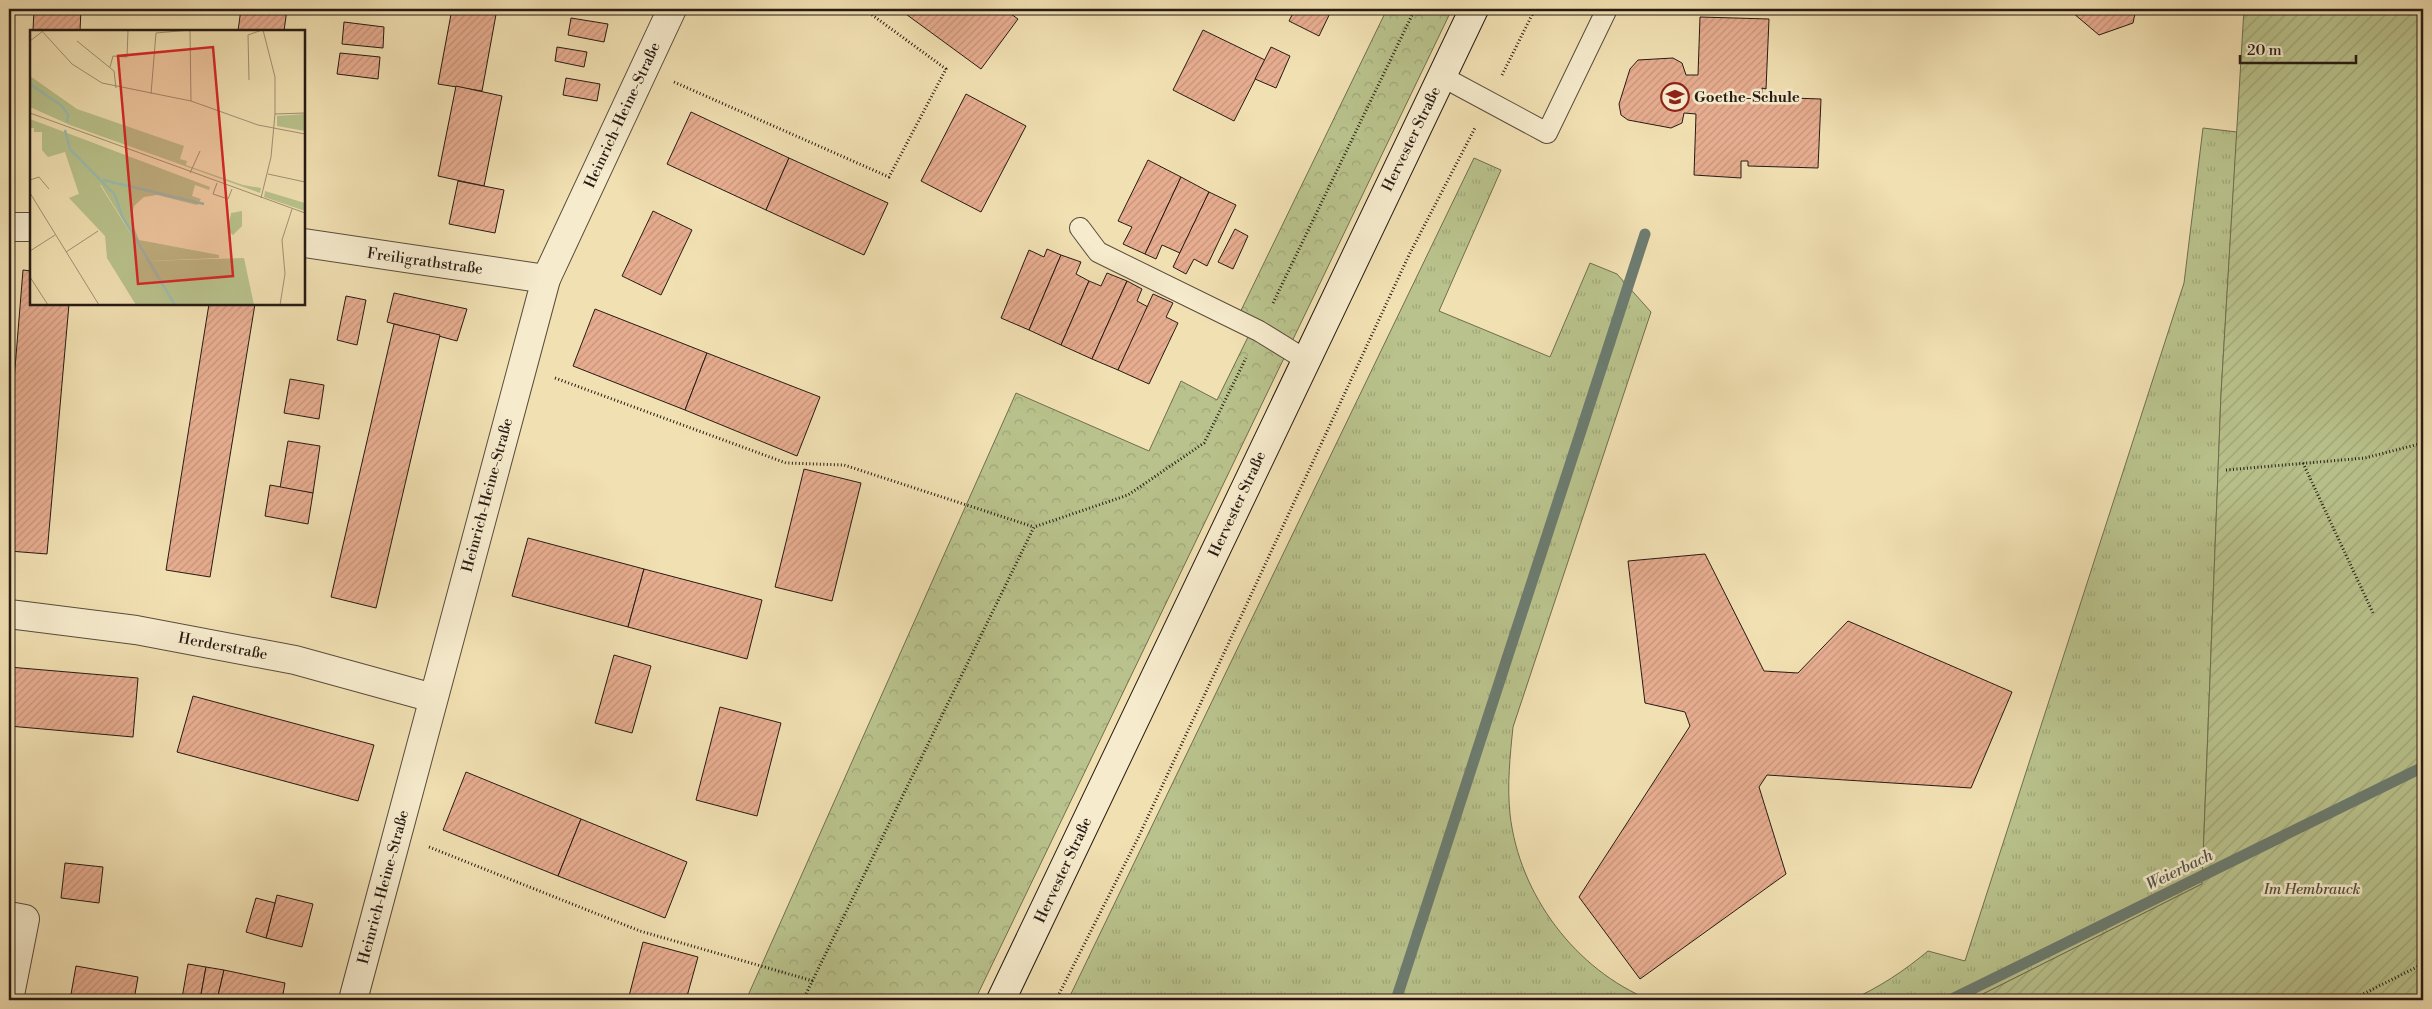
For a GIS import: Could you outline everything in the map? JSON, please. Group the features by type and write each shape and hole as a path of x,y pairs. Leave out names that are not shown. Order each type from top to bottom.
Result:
{"street":[{"name":"Heinrich-Heine-Straße","path":"353,1000 546,279 672,9"},
{"name":"Hervester Straße","path":"1001,1000 1440,76 1474,9"},
{"path":"9,227 30,227"},
{"name":"Freiligrathstraße","path":"305,244 546,279"},
{"name":"Herderstraße","path":"9,614 136,630 286,658 433,698"},
{"path":"9,916 25,919 9,1000"}],"lane":[{"path":"1440,76 1547,133 1607,9"},
{"path":"1080,228 1098,252 1259,331 1306,360"}],"path":[{"path":"644,70 680,84 889,177 946,69 864,9"},
{"path":"522,366 786,463 844,465 1034,527 1128,495 1204,444 1415,9"},
{"path":"1056,1000 1138,838 1409,255 1535,9"},
{"path":"2394,9 2423,12"},
{"path":"2226,470 2364,458 2423,443"},
{"path":"2303,463 2373,614"},
{"path":"804,1000 1034,527"},
{"path":"397,834 640,931 813,981"},
{"path":"2351,1000 2423,964"}],"green space":[{"path":"1387,9 1452,9 975,1000 746,1000 1016,393 1149,451 1181,381 1217,400 1249,335 1233,327"},
{"name":"Im Hembrauck","path":"2244,9 2423,9 2423,1000 1971,1000 2202,884 2221,394"},
{"path":"2203,128 2237,132 2221,394 2202,884 1971,1000 1851,1000 1891,978 1928,951 1965,961 2184,283"},
{"path":"1474,158 1501,170 1439,311 1550,357 1590,263 1617,274 1651,312 1513,727 1509,792 1510,814 1516,844 1525,873 1539,901 1556,926 1598,970 1623,987 1650,1000 1068,1000"}],"building":[{"path":"34,9 81,9 80,30 33,30"},
{"path":"241,9 287,9 284,30 238,30"},
{"path":"452,9 497,9 482,91 438,84"},
{"path":"899,9 1004,9 1018,19 981,69"},
{"path":"1295,9 1332,9 1319,36 1289,21"},
{"path":"2054,9 2136,9 2133,23 2099,35 2073,13"},
{"path":"1700,17 1769,19 1766,89 1762,88 1762,97 1821,99 1818,168 1748,166 1748,161 1741,161 1741,178 1694,175 1696,114 1684,113 1682,123 1671,128 1628,120 1621,115 1619,104 1630,69 1638,60 1673,58 1682,63 1686,75 1698,75"},
{"path":"571,18 608,24 604,42 568,35"},
{"path":"344,22 384,27 383,48 342,44"},
{"path":"1203,30 1265,60 1234,121 1173,90"},
{"path":"557,47 587,52 584,67 555,61"},
{"path":"1271,47 1290,56 1276,88 1255,79"},
{"path":"340,53 380,57 378,79 337,74"},
{"path":"566,78 600,84 597,101 563,95"},
{"path":"456,86 502,96 484,186 438,176"},
{"path":"966,94 1026,126 981,212 921,181"},
{"path":"691,112 789,158 766,210 667,164"},
{"path":"789,158 888,203 864,255 766,210"},
{"path":"1148,160 1181,177 1145,254 1123,244 1132,227 1118,221"},
{"path":"1181,177 1209,192 1180,253 1162,245 1156,259 1145,254"},
{"path":"458,181 504,190 495,233 449,224"},
{"path":"1209,192 1236,205 1207,266 1194,259 1186,274 1173,267"},
{"path":"653,211 692,230 661,295 622,276"},
{"path":"1235,229 1248,236 1233,269 1218,262"},
{"path":"1047,249 1061,255 1029,330 1001,318 1029,250 1044,257"},
{"path":"1061,255 1081,262 1076,274 1089,281 1061,345 1029,330"},
{"path":"23,270 30,271 30,305 69,305 47,554 9,551 9,442"},
{"path":"1107,273 1127,281 1092,359 1061,345 1089,281 1101,286"},
{"path":"1127,281 1142,289 1137,301 1148,307 1118,370 1092,359"},
{"path":"394,293 467,309 457,341 387,322"},
{"path":"1153,294 1173,303 1166,317 1178,323 1149,384 1118,370"},
{"path":"346,296 366,300 357,345 337,340"},
{"path":"209,305 255,305 210,577 166,570"},
{"path":"595,309 707,353 685,410 573,366"},
{"path":"394,324 440,335 376,608 331,597"},
{"path":"707,353 820,397 797,456 685,410"},
{"path":"290,379 324,385 319,419 284,413"},
{"path":"288,441 320,446 313,493 280,488"},
{"path":"804,469 861,483 832,601 775,587"},
{"path":"270,485 313,493 308,524 265,516"},
{"path":"528,538 644,569 628,627 512,596"},
{"path":"1705,554 1764,671 1798,673 1848,621 2012,692 1971,788 1767,775 1759,787 1786,874 1640,979 1579,897 1690,726 1685,712 1645,703 1628,561"},
{"path":"644,569 762,600 747,659 628,627"},
{"path":"614,655 651,666 632,733 595,723"},
{"path":"9,667 138,678 133,737 9,726"},
{"path":"193,696 374,745 358,801 177,752"},
{"path":"720,707 781,723 757,816 696,800"},
{"path":"466,772 581,819 558,876 443,830"},
{"path":"581,819 687,862 665,918 558,876"},
{"path":"65,863 103,867 99,903 61,898"},
{"path":"277,895 313,904 302,947 266,938"},
{"path":"256,898 275,903 266,938 246,932"},
{"path":"643,942 698,957 686,1000 628,1000"},
{"path":"188,964 206,967 200,1000 182,998"},
{"path":"76,966 138,977 134,1000 70,1000"},
{"path":"206,967 224,970 217,1000 200,1000"},
{"path":"224,970 285,983 282,1000 217,1000"}],"waterway":[{"path":"1396,1000 1645,234"},
{"name":"Weierbach","path":"1950,1000 2423,767"}],"place":[{"name":"Goethe-Schule","path":"1675,97"}]}
